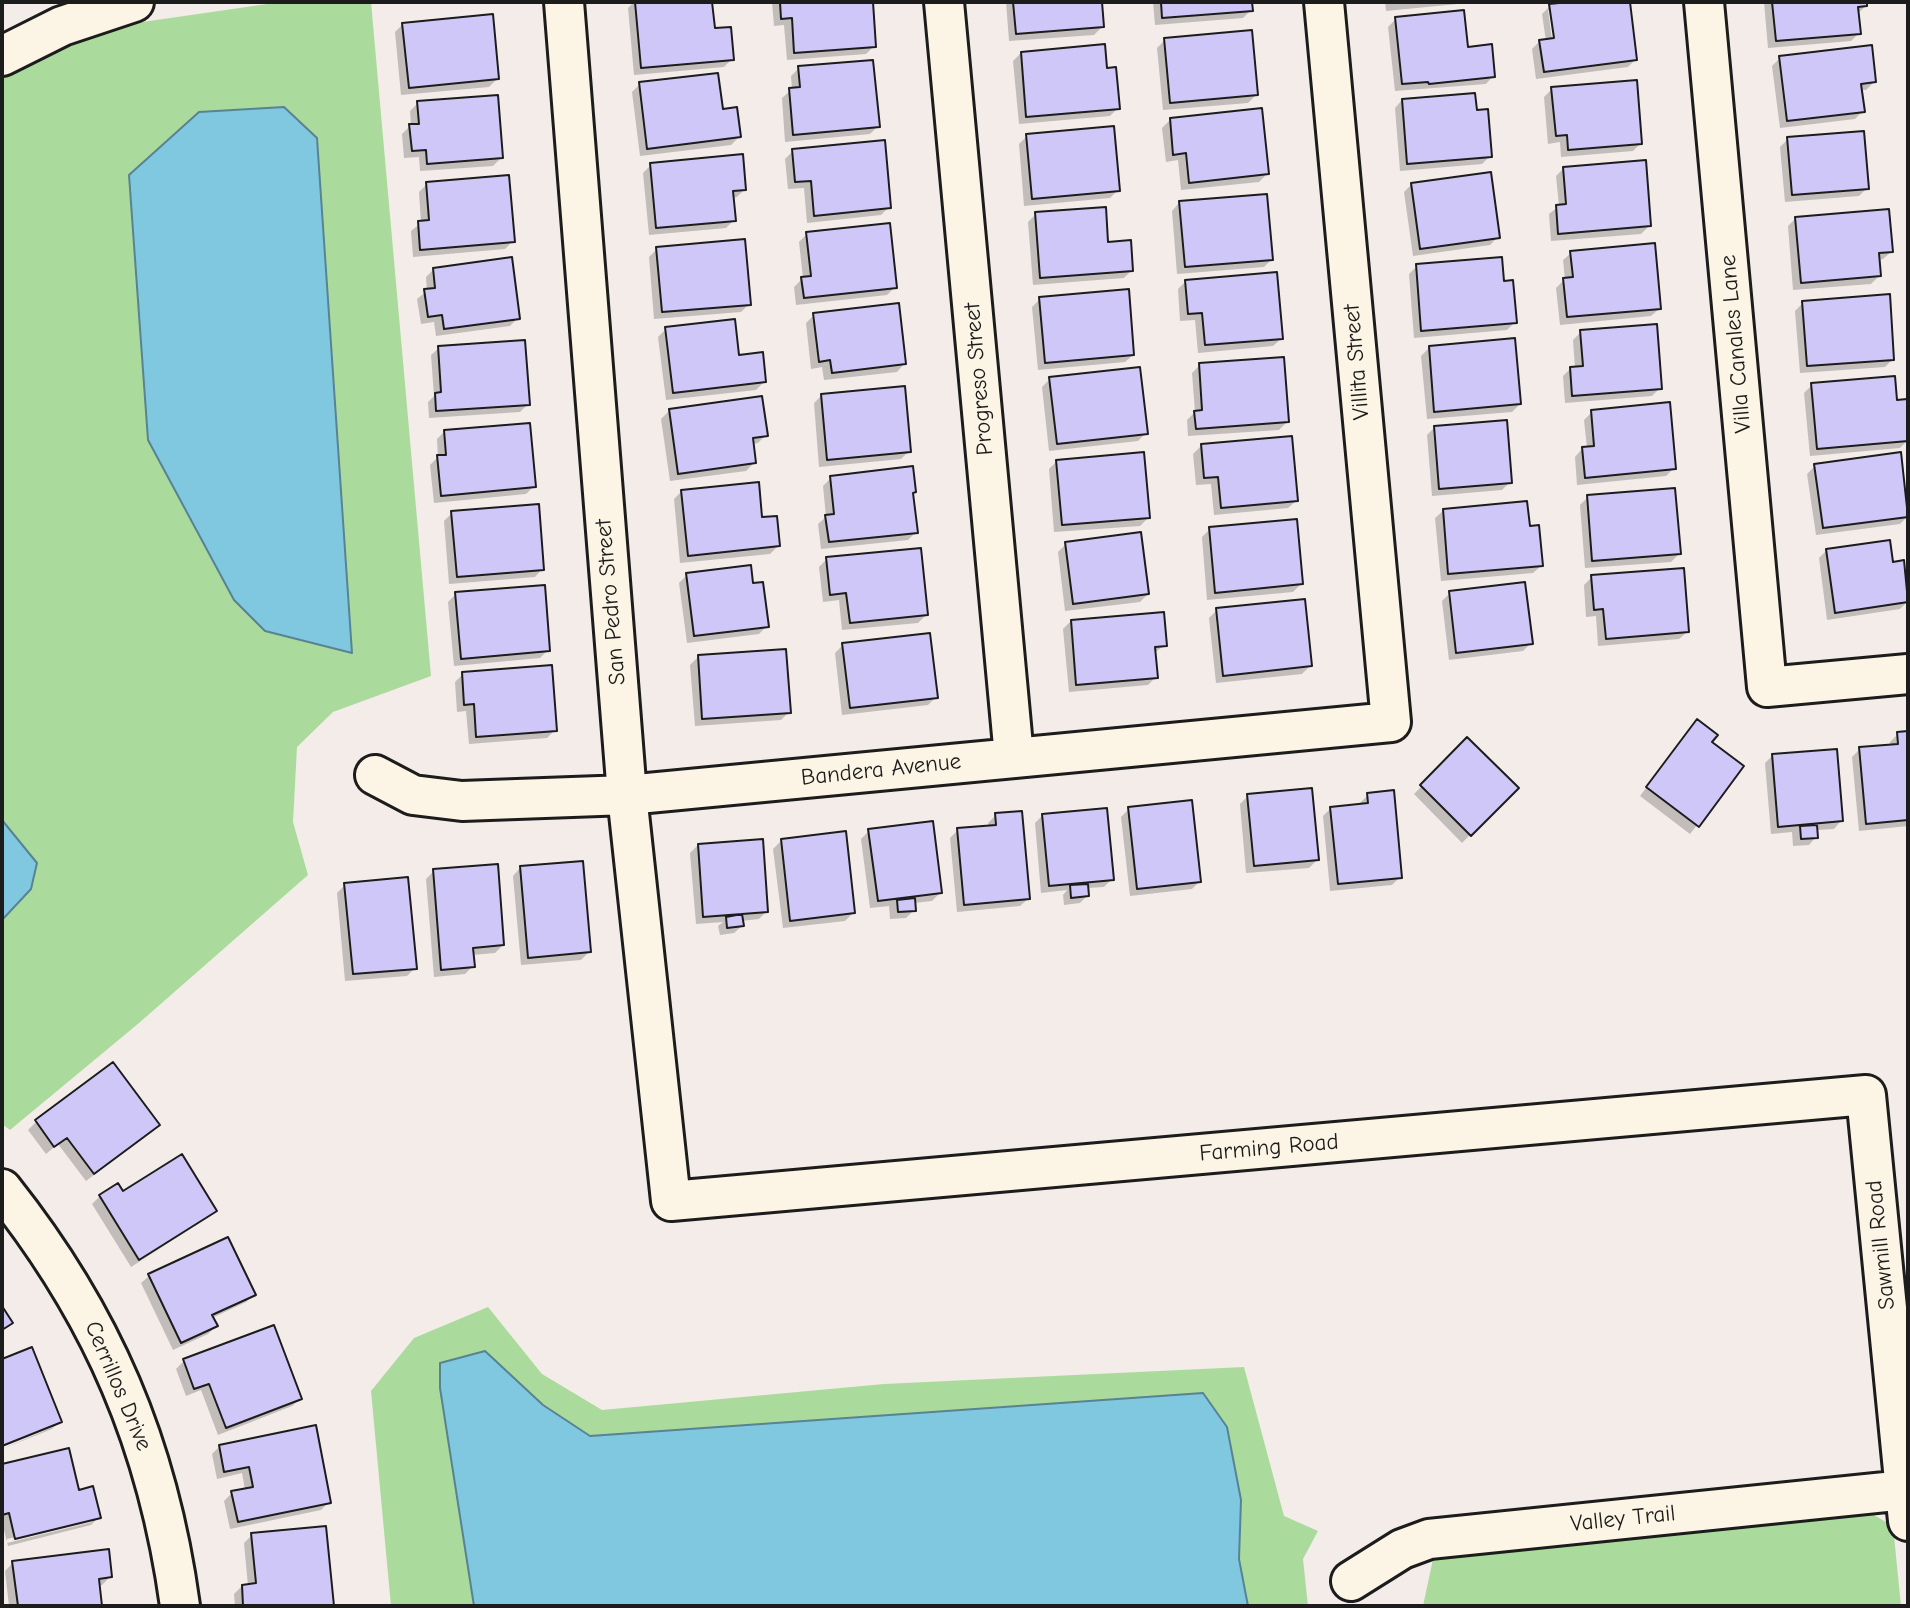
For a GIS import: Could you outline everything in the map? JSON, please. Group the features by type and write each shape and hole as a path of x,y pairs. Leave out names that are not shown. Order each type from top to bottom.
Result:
{"street":[{"path":"2,56 58,14 134,2"},
{"name":"San Pedro Street","path":"564,2 626,795 671,1201"},
{"name":"Progreso Street","path":"944,2 1014,757"},
{"name":"Villita Street","path":"1324,2 1391,722"},
{"name":"Villa Canales Lane","path":"1704,2 1767,687 1908,674"},
{"name":"Bandera Avenue","path":"375,775 413,795 462,801 626,795 1391,722"},
{"name":"Farming Road","path":"671,1201 1867,1095"},
{"name":"Sawmill Road","path":"1867,1095 1907,1505"},
{"name":"Cerrillos Drive","path":"2,1189 28,1222 80,1301 122,1386 154,1475 166,1521 180,1606"},
{"name":"Valley Trail","path":"1351,1581 1402,1549 1429,1539 1907,1505"}],"green space":[{"path":"281,2 371,2 431,676 333,712 297,747 293,822 308,875 139,1023 10,1130 2,1124 2,77 34,58 108,27"},
{"path":"488,1307 542,1374 602,1410 884,1384 1244,1367 1284,1516 1318,1531 1303,1559 1308,1606 391,1606 371,1391 414,1338"},
{"path":"1865,1510 1893,1526 1901,1606 1423,1606 1433,1559 1634,1532"}],"water":[{"path":"284,107 317,138 352,653 265,631 234,600 148,440 129,175 199,112"},
{"path":"2,820 37,863 31,889 2,920"},
{"path":"485,1351 543,1405 590,1436 1203,1393 1227,1427 1241,1500 1239,1559 1248,1606 474,1606 440,1388 440,1363"}],"building":[{"path":"635,2 712,2 715,28 731,27 734,60 641,68"},
{"path":"780,2 873,2 876,47 794,53 792,18 781,19"},
{"path":"1013,2 1102,2 1104,27 1016,34"},
{"path":"1161,2 1252,2 1253,11 1162,18"},
{"path":"1630,2 1637,60 1544,72 1539,40 1554,38 1549,4"},
{"path":"1772,2 1867,2 1867,6 1858,7 1861,34 1776,41"},
{"path":"1464,10 1468,47 1492,44 1495,77 1402,84 1395,17"},
{"path":"493,14 499,79 409,88 402,23"},
{"path":"1252,30 1258,95 1170,103 1164,38"},
{"path":"1105,44 1107,68 1116,67 1120,109 1026,117 1021,52"},
{"path":"1872,45 1876,82 1861,84 1865,112 1787,121 1779,56"},
{"path":"873,60 880,127 793,135 789,88 800,87 798,66"},
{"path":"718,73 723,109 737,107 741,137 647,149 639,82"},
{"path":"1637,80 1642,144 1568,150 1567,135 1556,136 1551,87"},
{"path":"1475,93 1477,110 1488,109 1492,157 1407,164 1402,99"},
{"path":"498,95 503,158 427,164 426,150 412,151 409,124 419,124 417,101"},
{"path":"1262,108 1269,174 1189,183 1186,153 1173,155 1170,118"},
{"path":"1114,126 1120,191 1032,199 1026,134"},
{"path":"1864,131 1869,189 1792,195 1787,137"},
{"path":"885,140 891,208 814,216 811,181 795,182 792,149"},
{"path":"743,154 746,190 733,191 736,221 656,228 650,163"},
{"path":"1646,160 1651,226 1558,234 1556,205 1566,204 1563,167"},
{"path":"1491,172 1500,238 1420,249 1411,183"},
{"path":"509,175 515,242 420,250 418,221 429,220 426,182"},
{"path":"1267,194 1273,260 1185,267 1179,201"},
{"path":"1106,207 1108,242 1131,240 1133,271 1040,278 1035,212"},
{"path":"1889,209 1893,252 1879,253 1881,276 1801,283 1795,217"},
{"path":"890,223 897,288 804,298 801,277 811,276 806,232"},
{"path":"745,239 751,305 662,312 656,247"},
{"path":"1655,243 1661,309 1567,317 1563,278 1573,277 1570,251"},
{"path":"512,257 520,319 444,329 442,315 428,317 424,289 435,288 433,268"},
{"path":"1502,257 1504,281 1513,280 1517,323 1421,331 1416,264"},
{"path":"1277,272 1283,339 1205,345 1202,313 1188,314 1185,280"},
{"path":"1129,289 1134,355 1045,363 1039,297"},
{"path":"1890,294 1894,360 1807,366 1802,301"},
{"path":"899,303 906,364 832,373 830,360 819,362 813,313"},
{"path":"735,319 739,355 763,352 766,382 673,393 665,327"},
{"path":"1657,324 1662,389 1572,396 1570,367 1583,366 1580,330"},
{"path":"1515,338 1521,404 1434,412 1429,346"},
{"path":"525,340 530,405 436,411 435,393 441,392 438,346"},
{"path":"1284,357 1289,422 1196,429 1194,411 1202,410 1199,363"},
{"path":"1140,367 1148,434 1057,444 1049,377"},
{"path":"1895,376 1897,400 1907,399 1908,441 1817,449 1811,383"},
{"path":"905,386 911,452 827,460 821,394"},
{"path":"762,396 768,436 753,438 756,463 678,474 669,409"},
{"path":"1670,402 1676,469 1585,478 1582,447 1594,446 1591,410"},
{"path":"1507,420 1512,483 1439,489 1434,426"},
{"path":"530,423 536,487 441,496 437,455 446,455 444,430"},
{"path":"1292,436 1298,501 1221,508 1218,477 1204,478 1201,444"},
{"path":"1144,452 1150,518 1062,525 1056,460"},
{"path":"1901,452 1908,517 1823,528 1814,464"},
{"path":"913,466 918,533 829,542 825,515 834,514 830,476"},
{"path":"759,482 762,517 777,516 780,546 688,556 681,490"},
{"path":"1675,488 1681,554 1592,561 1587,495"},
{"path":"1527,501 1530,526 1539,525 1543,566 1448,574 1443,509"},
{"path":"539,504 544,570 457,577 451,511"},
{"path":"1297,519 1303,584 1215,593 1209,527"},
{"path":"1141,532 1149,594 1073,604 1065,542"},
{"path":"1890,540 1893,562 1904,560 1908,602 1835,613 1826,549"},
{"path":"921,548 928,615 850,623 846,593 830,595 826,557"},
{"path":"751,565 753,583 763,582 769,627 694,636 686,573"},
{"path":"1684,568 1689,632 1606,639 1603,609 1594,610 1591,575"},
{"path":"1525,582 1533,644 1456,653 1449,591"},
{"path":"545,585 550,651 461,659 455,592"},
{"path":"1305,599 1312,666 1223,676 1216,608"},
{"path":"1164,612 1167,646 1155,647 1158,678 1076,685 1071,620"},
{"path":"930,633 938,698 850,708 842,643"},
{"path":"786,649 791,713 702,719 698,655"},
{"path":"552,665 557,731 476,737 474,704 464,705 462,672"},
{"path":"1697,719 1718,735 1712,742 1744,766 1699,827 1646,787"},
{"path":"1908,731 1908,820 1866,824 1859,747 1898,744 1897,732"},
{"path":"1467,737 1519,788 1471,836 1420,785"},
{"path":"1837,749 1843,821 1778,827 1772,754"},
{"path":"1312,788 1319,860 1254,866 1247,794"},
{"path":"1394,790 1402,878 1338,884 1330,807 1368,803 1367,793"},
{"path":"1192,800 1201,882 1137,889 1128,807"},
{"path":"1107,808 1114,880 1049,886 1042,814"},
{"path":"1022,811 1030,899 964,905 957,828 996,825 995,813"},
{"path":"933,821 942,893 878,901 868,829"},
{"path":"1817,825 1818,838 1801,839 1800,826"},
{"path":"846,831 855,913 790,921 781,839"},
{"path":"763,839 768,912 703,917 698,844"},
{"path":"583,861 591,952 528,958 520,866"},
{"path":"498,864 504,945 473,948 475,967 441,970 433,869"},
{"path":"408,877 417,969 353,974 344,883"},
{"path":"1088,884 1089,896 1071,898 1070,885"},
{"path":"915,898 916,911 898,912 897,900"},
{"path":"742,914 744,926 727,928 726,917"},
{"path":"113,1062 160,1125 94,1174 67,1138 54,1147 35,1120"},
{"path":"182,1154 217,1211 139,1260 99,1195 118,1183 123,1191"},
{"path":"228,1237 256,1295 212,1315 218,1326 181,1343 148,1274"},
{"path":"2,1306 13,1323 2,1330"},
{"path":"274,1325 302,1399 226,1428 209,1384 194,1389 183,1359"},
{"path":"32,1347 62,1422 2,1446 2,1359"},
{"path":"316,1425 331,1503 238,1522 231,1491 253,1487 249,1467 224,1472 219,1445"},
{"path":"69,1448 79,1490 93,1486 101,1518 15,1539 9,1513 2,1515 2,1464"},
{"path":"326,1526 334,1606 243,1606 242,1585 256,1583 251,1533"},
{"path":"109,1549 112,1577 99,1579 102,1606 18,1606 12,1561"}]}
